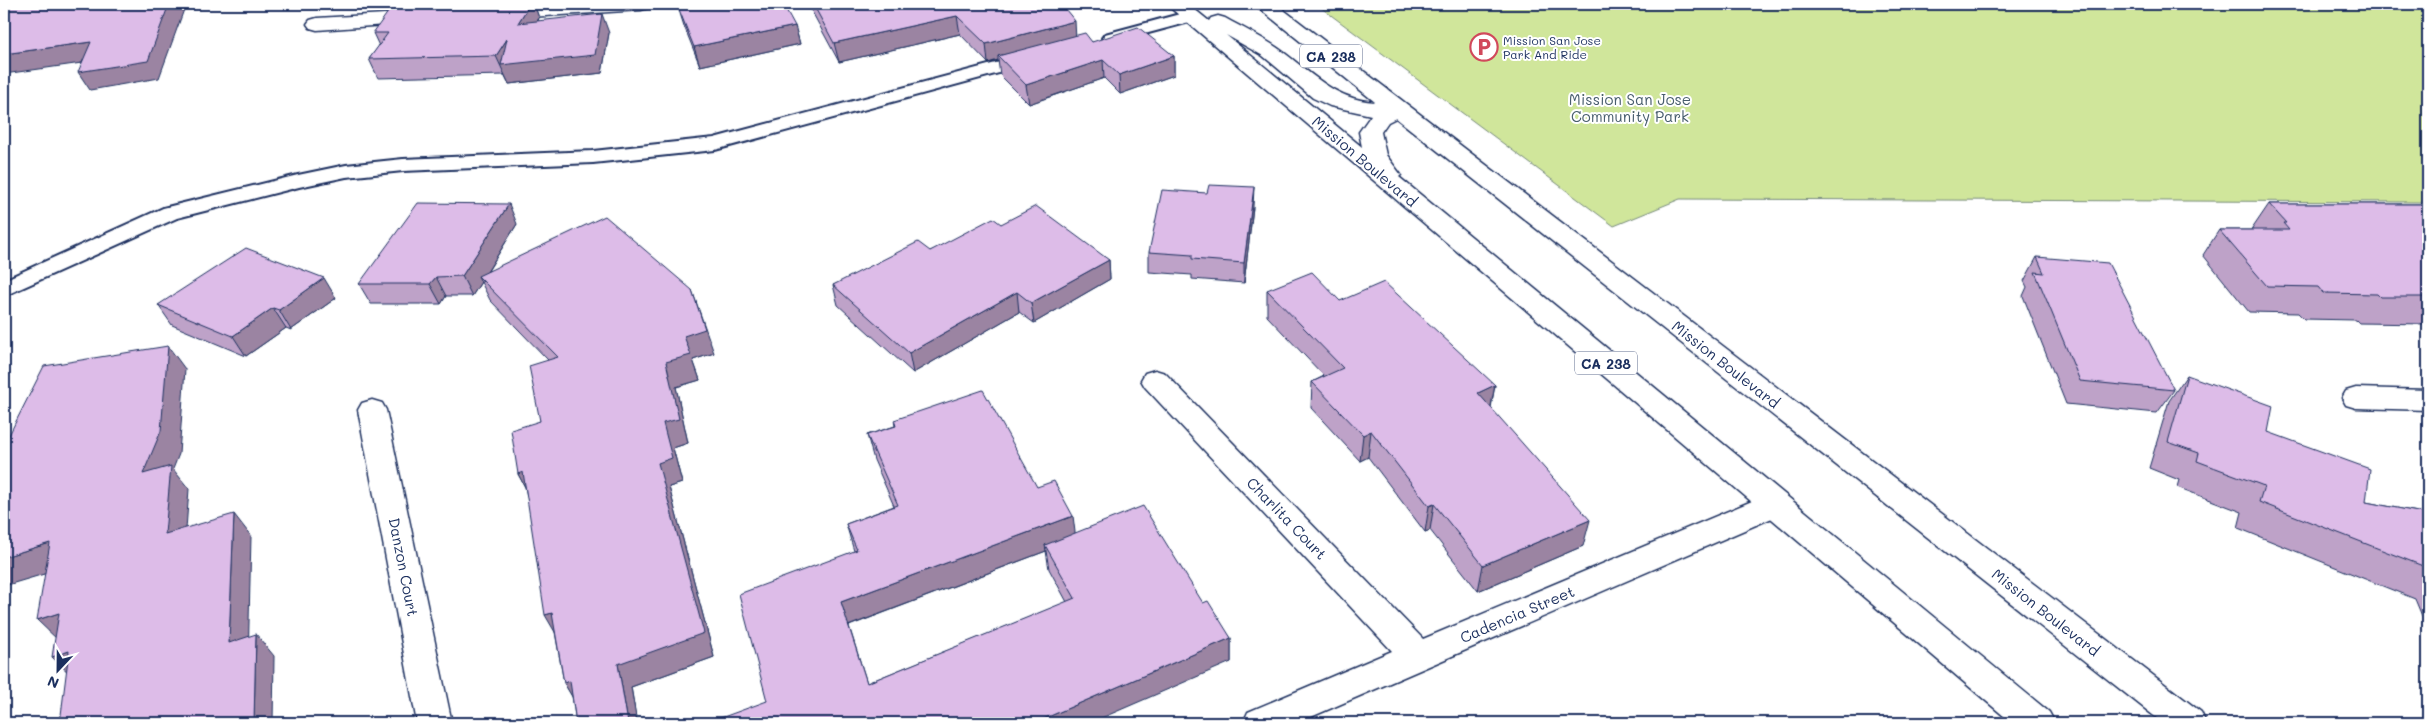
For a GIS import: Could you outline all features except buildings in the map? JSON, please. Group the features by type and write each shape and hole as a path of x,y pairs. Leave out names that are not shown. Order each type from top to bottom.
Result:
{"main road":[{"path":"484,14 641,4"},
{"name":"Mission Boulevard","path":"1264,4 2189,723"},
{"path":"1184,8 1270,52 1321,93 1338,101 1371,108 1398,109"},
{"name":"Mission Boulevard","path":"1184,8 2036,723"},
{"path":"317,24 434,17"},
{"path":"1398,109 1380,117 1370,132 1375,156 1404,194"},
{"name":"Charlita Court","path":"1155,380 1418,656"},
{"path":"2356,398 2428,400"},
{"name":"Danzon Court","path":"372,410 435,723"},
{"name":"Cadencia Street","path":"1260,723 1775,504"}],"lane":[{"path":"1096,42 1184,8"},
{"path":"4,289 170,213 298,181 346,172 403,165 593,157 714,144 1048,54"}],"green space":[{"name":"Mission San Jose Community Park","path":"1316,4 2428,4 2428,202 1680,199 1614,226"}],"place":[{"name":"Mission San Jose Park And Ride","path":"1484,47"}]}
